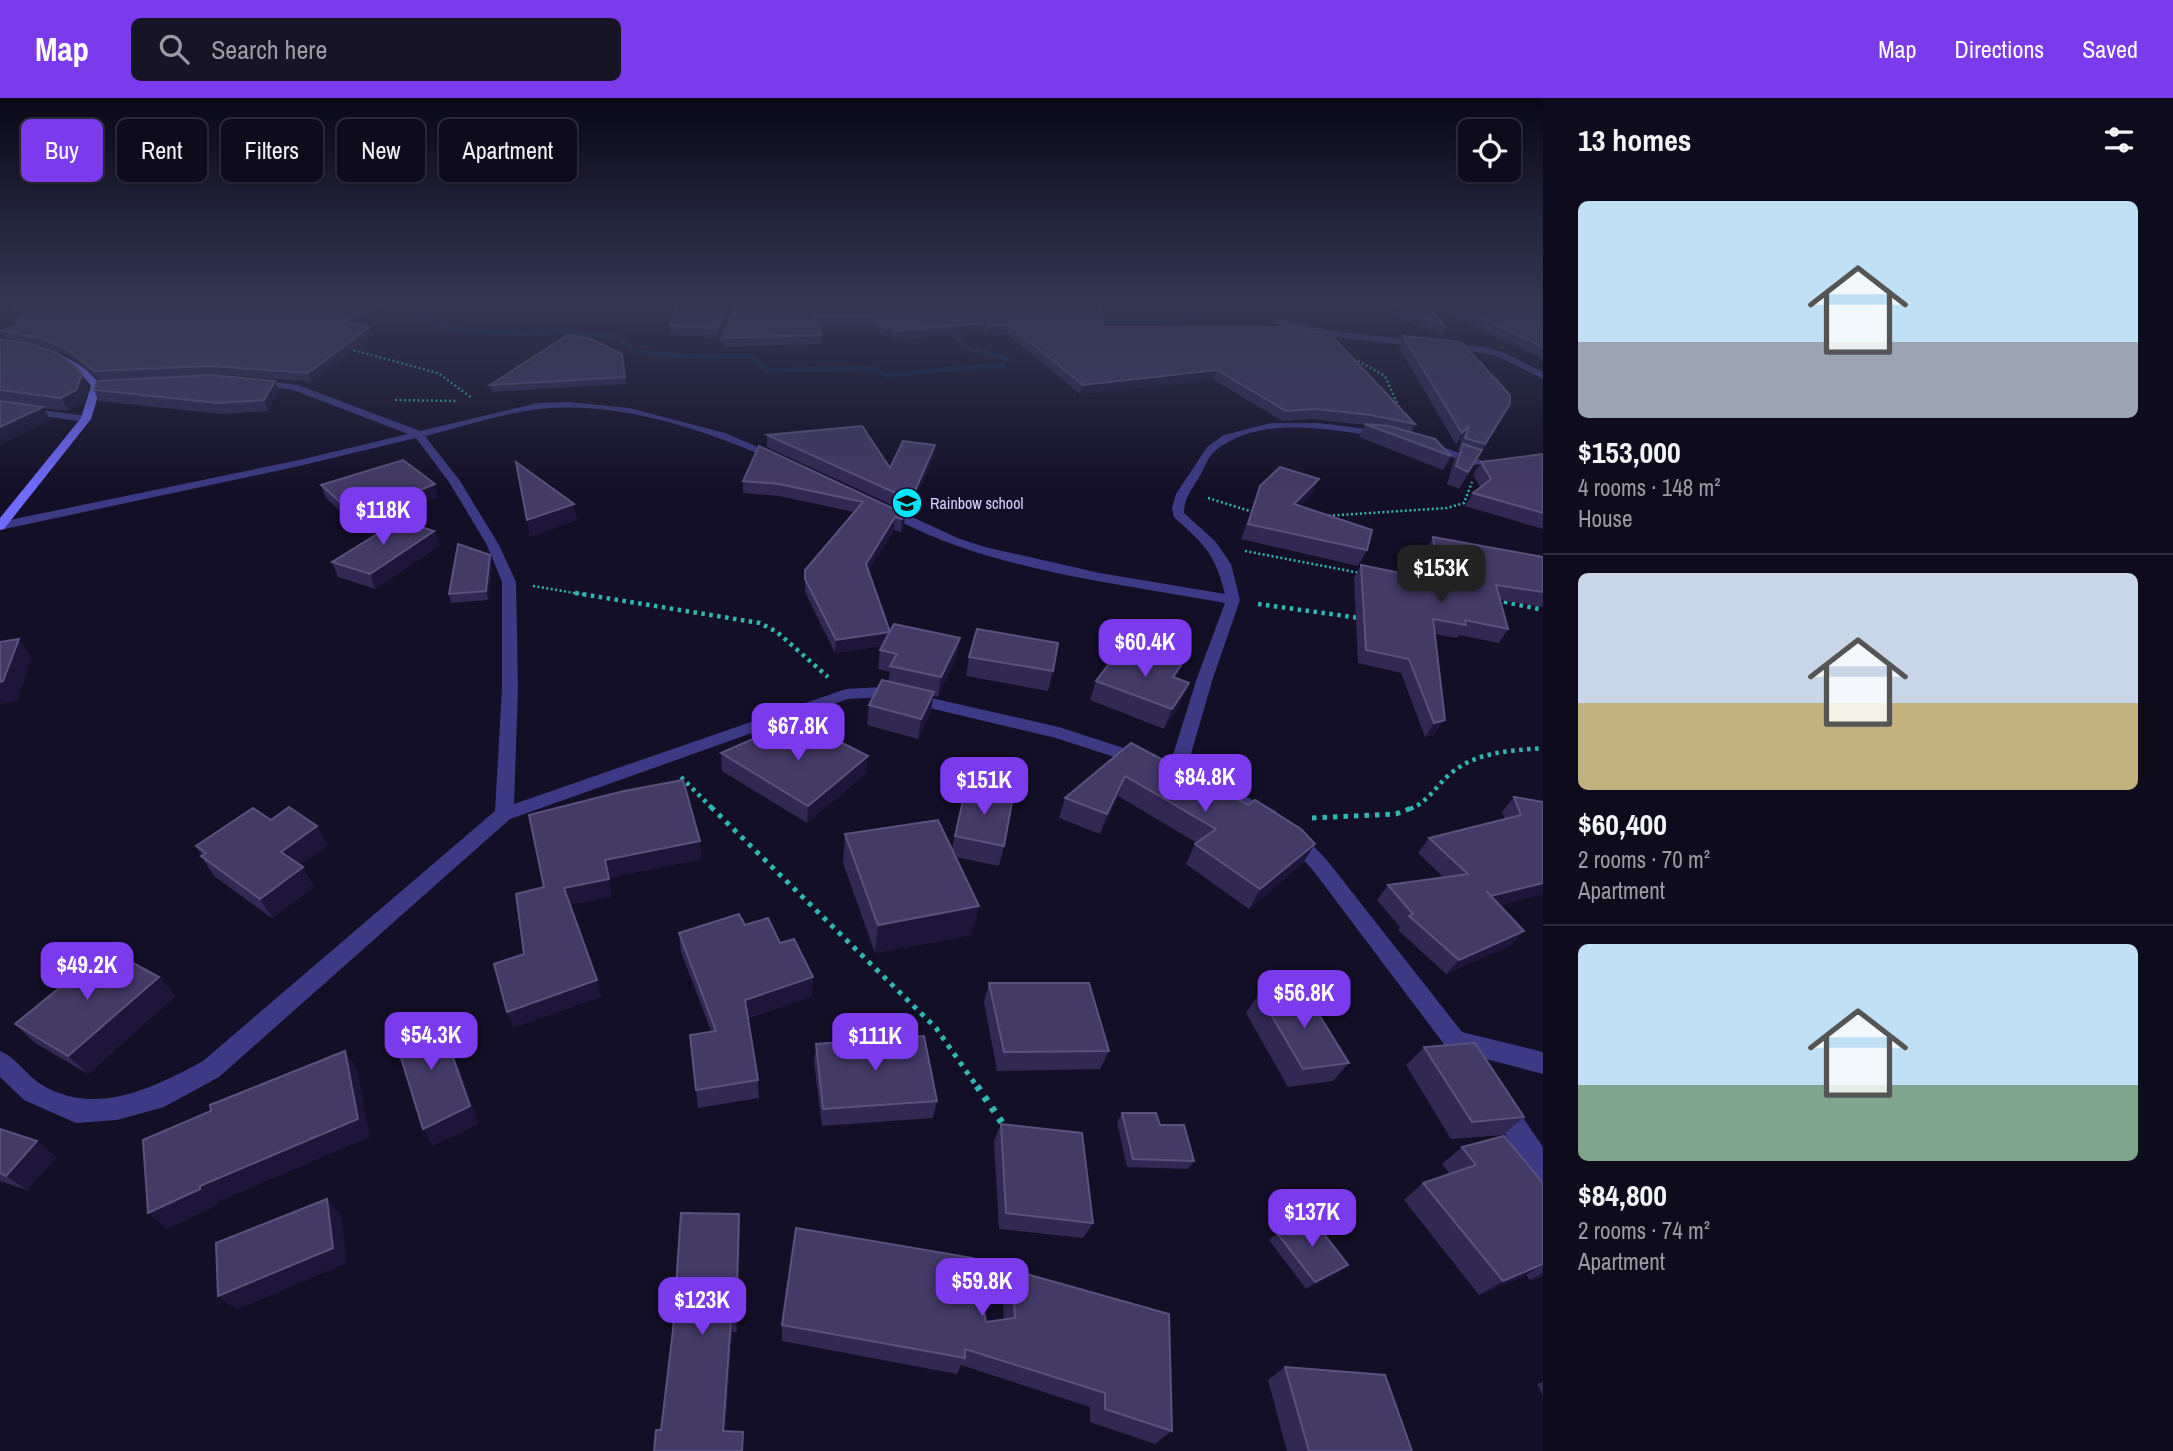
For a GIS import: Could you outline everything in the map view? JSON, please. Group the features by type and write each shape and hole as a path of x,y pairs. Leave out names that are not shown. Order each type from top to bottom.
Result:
{"street":[{"path":"0,526 86,419 96,386 91,375 80,367"},
{"path":"1528,367 1543,376"},
{"path":"238,382 295,387 418,434 454,481 493,545 509,582 510,689 503,814"},
{"path":"96,386 109,385"},
{"path":"0,526 286,466 538,406 594,405 631,411 692,427 787,463"},
{"path":"0,407 86,419"},
{"path":"1177,771 1205,678 1233,600 1224,564 1210,544 1178,514 1177,500 1210,449 1235,434 1262,428 1299,426 1394,436"},
{"path":"1413,441 1479,463"},
{"path":"870,502 955,542 982,551 1100,577 1233,600"},
{"path":"0,1062 32,1092 76,1111 117,1108 156,1099 211,1069 503,814 846,694 883,692 1045,729 1177,771 1242,800 1276,819 1319,864 1458,1041 1543,1169"},
{"path":"1458,1041 1543,1063"}],"path":[{"path":"395,400 476,401 438,373 416,367"},
{"path":"1369,367 1385,376 1413,441"},
{"path":"1316,516 1447,508 1464,503 1479,463"},
{"path":"1184,491 1263,513"},
{"path":"1210,544 1366,574"},
{"path":"509,582 760,624 777,632 846,694"},
{"path":"1233,600 1363,618"},
{"path":"1493,600 1543,610"},
{"path":"1276,819 1396,814 1422,804 1451,773 1485,754 1543,748"},
{"path":"663,759 936,1028 1003,1124"}],"building":[{"path":"0,367 76,367 82,374 76,390 61,398 0,390"},
{"path":"90,367 185,367 95,371"},
{"path":"228,367 316,367 308,373"},
{"path":"518,367 624,367 625,377 490,385"},
{"path":"1061,367 1361,367 1415,424 1371,415 1316,409 1286,411 1217,370 1083,385"},
{"path":"1422,367 1484,367 1510,395 1510,404 1485,444 1465,438 1469,426 1462,433"},
{"path":"212,375 275,381 264,400 218,403 94,390 97,381"},
{"path":"0,401 43,407 0,427"},
{"path":"1365,424 1389,426 1435,439 1451,456"},
{"path":"862,426 890,468 903,441 935,445 911,500 767,435"},
{"path":"1463,444 1482,450 1468,472 1456,466"},
{"path":"759,446 905,514 902,519 895,517 866,564 890,632 836,640 805,579 805,570 863,502 779,484 743,481"},
{"path":"1543,454 1543,513 1473,493 1491,479 1481,462"},
{"path":"403,460 435,484 356,516 321,485"},
{"path":"516,462 574,504 527,520"},
{"path":"1280,467 1319,479 1294,504 1372,530 1367,550 1248,524 1260,486"},
{"path":"400,520 434,531 370,574 332,562"},
{"path":"1433,537 1543,557 1543,592 1496,585 1508,629 1465,620 1466,625 1433,619 1445,720 1434,723 1409,659 1366,650 1361,565 1440,581"},
{"path":"458,544 490,555 486,591 449,594"},
{"path":"894,624 960,638 941,677 890,666 897,654 880,650"},
{"path":"977,629 1058,643 1053,671 969,657"},
{"path":"19,639 3,681 0,682 0,642"},
{"path":"1117,653 1182,664 1173,677 1189,683 1172,709 1096,681"},
{"path":"882,680 934,692 921,719 869,705"},
{"path":"813,728 868,756 808,806 721,753 771,731 789,748"},
{"path":"1131,743 1248,805 1255,800 1301,829 1315,844 1260,889 1195,844 1216,829 1125,776 1107,814 1065,798"},
{"path":"683,780 700,841 605,860 609,879 564,888 597,980 507,1012 494,964 524,954 516,894 544,887 529,815 624,791"},
{"path":"966,787 1013,797 1004,846 955,836"},
{"path":"1514,797 1543,802 1543,883 1491,896 1486,891 1524,931 1459,960 1409,916 1413,914 1388,885 1468,874 1429,838 1521,815"},
{"path":"289,807 317,826 281,852 303,867 260,899 201,856 206,853 196,846 253,808 271,820"},
{"path":"938,820 979,906 878,925 845,834"},
{"path":"739,914 745,925 768,918 780,943 794,939 813,977 745,1000 758,1080 696,1090 690,1035 716,1031 679,933"},
{"path":"107,949 159,977 68,1056 15,1024"},
{"path":"989,983 1089,983 1109,1051 1004,1052"},
{"path":"1295,990 1303,1004 1311,1002 1349,1063 1303,1069 1259,994"},
{"path":"438,1015 470,1106 423,1129 394,1035"},
{"path":"924,1036 937,1101 823,1109 816,1044"},
{"path":"1475,1043 1524,1117 1472,1122 1424,1047"},
{"path":"345,1051 358,1119 200,1186 200,1189 148,1213 143,1140 211,1111 210,1105"},
{"path":"1122,1113 1156,1113 1160,1125 1184,1125 1194,1161 1133,1159"},
{"path":"1001,1124 1082,1133 1093,1223 1006,1213"},
{"path":"0,1129 37,1141 6,1176 0,1173"},
{"path":"1504,1136 1543,1183 1543,1264 1503,1281 1423,1183 1476,1165 1462,1147"},
{"path":"327,1199 333,1248 218,1296 216,1243"},
{"path":"681,1213 739,1214 736,1321 731,1320 723,1431 743,1432 742,1451 654,1451 656,1430 661,1430 673,1330"},
{"path":"1310,1216 1348,1265 1315,1282 1277,1233"},
{"path":"796,1228 973,1258 986,1322 1015,1318 1012,1270 1169,1314 1172,1431 1105,1409 1105,1393 965,1349 965,1358 782,1325"},
{"path":"1285,1367 1385,1375 1412,1451 1309,1451"}],"waterway":[{"path":"763,367 768,371 869,368 887,375 978,367"}],"place":[{"name":"Rainbow school","path":"907,503"}]}
